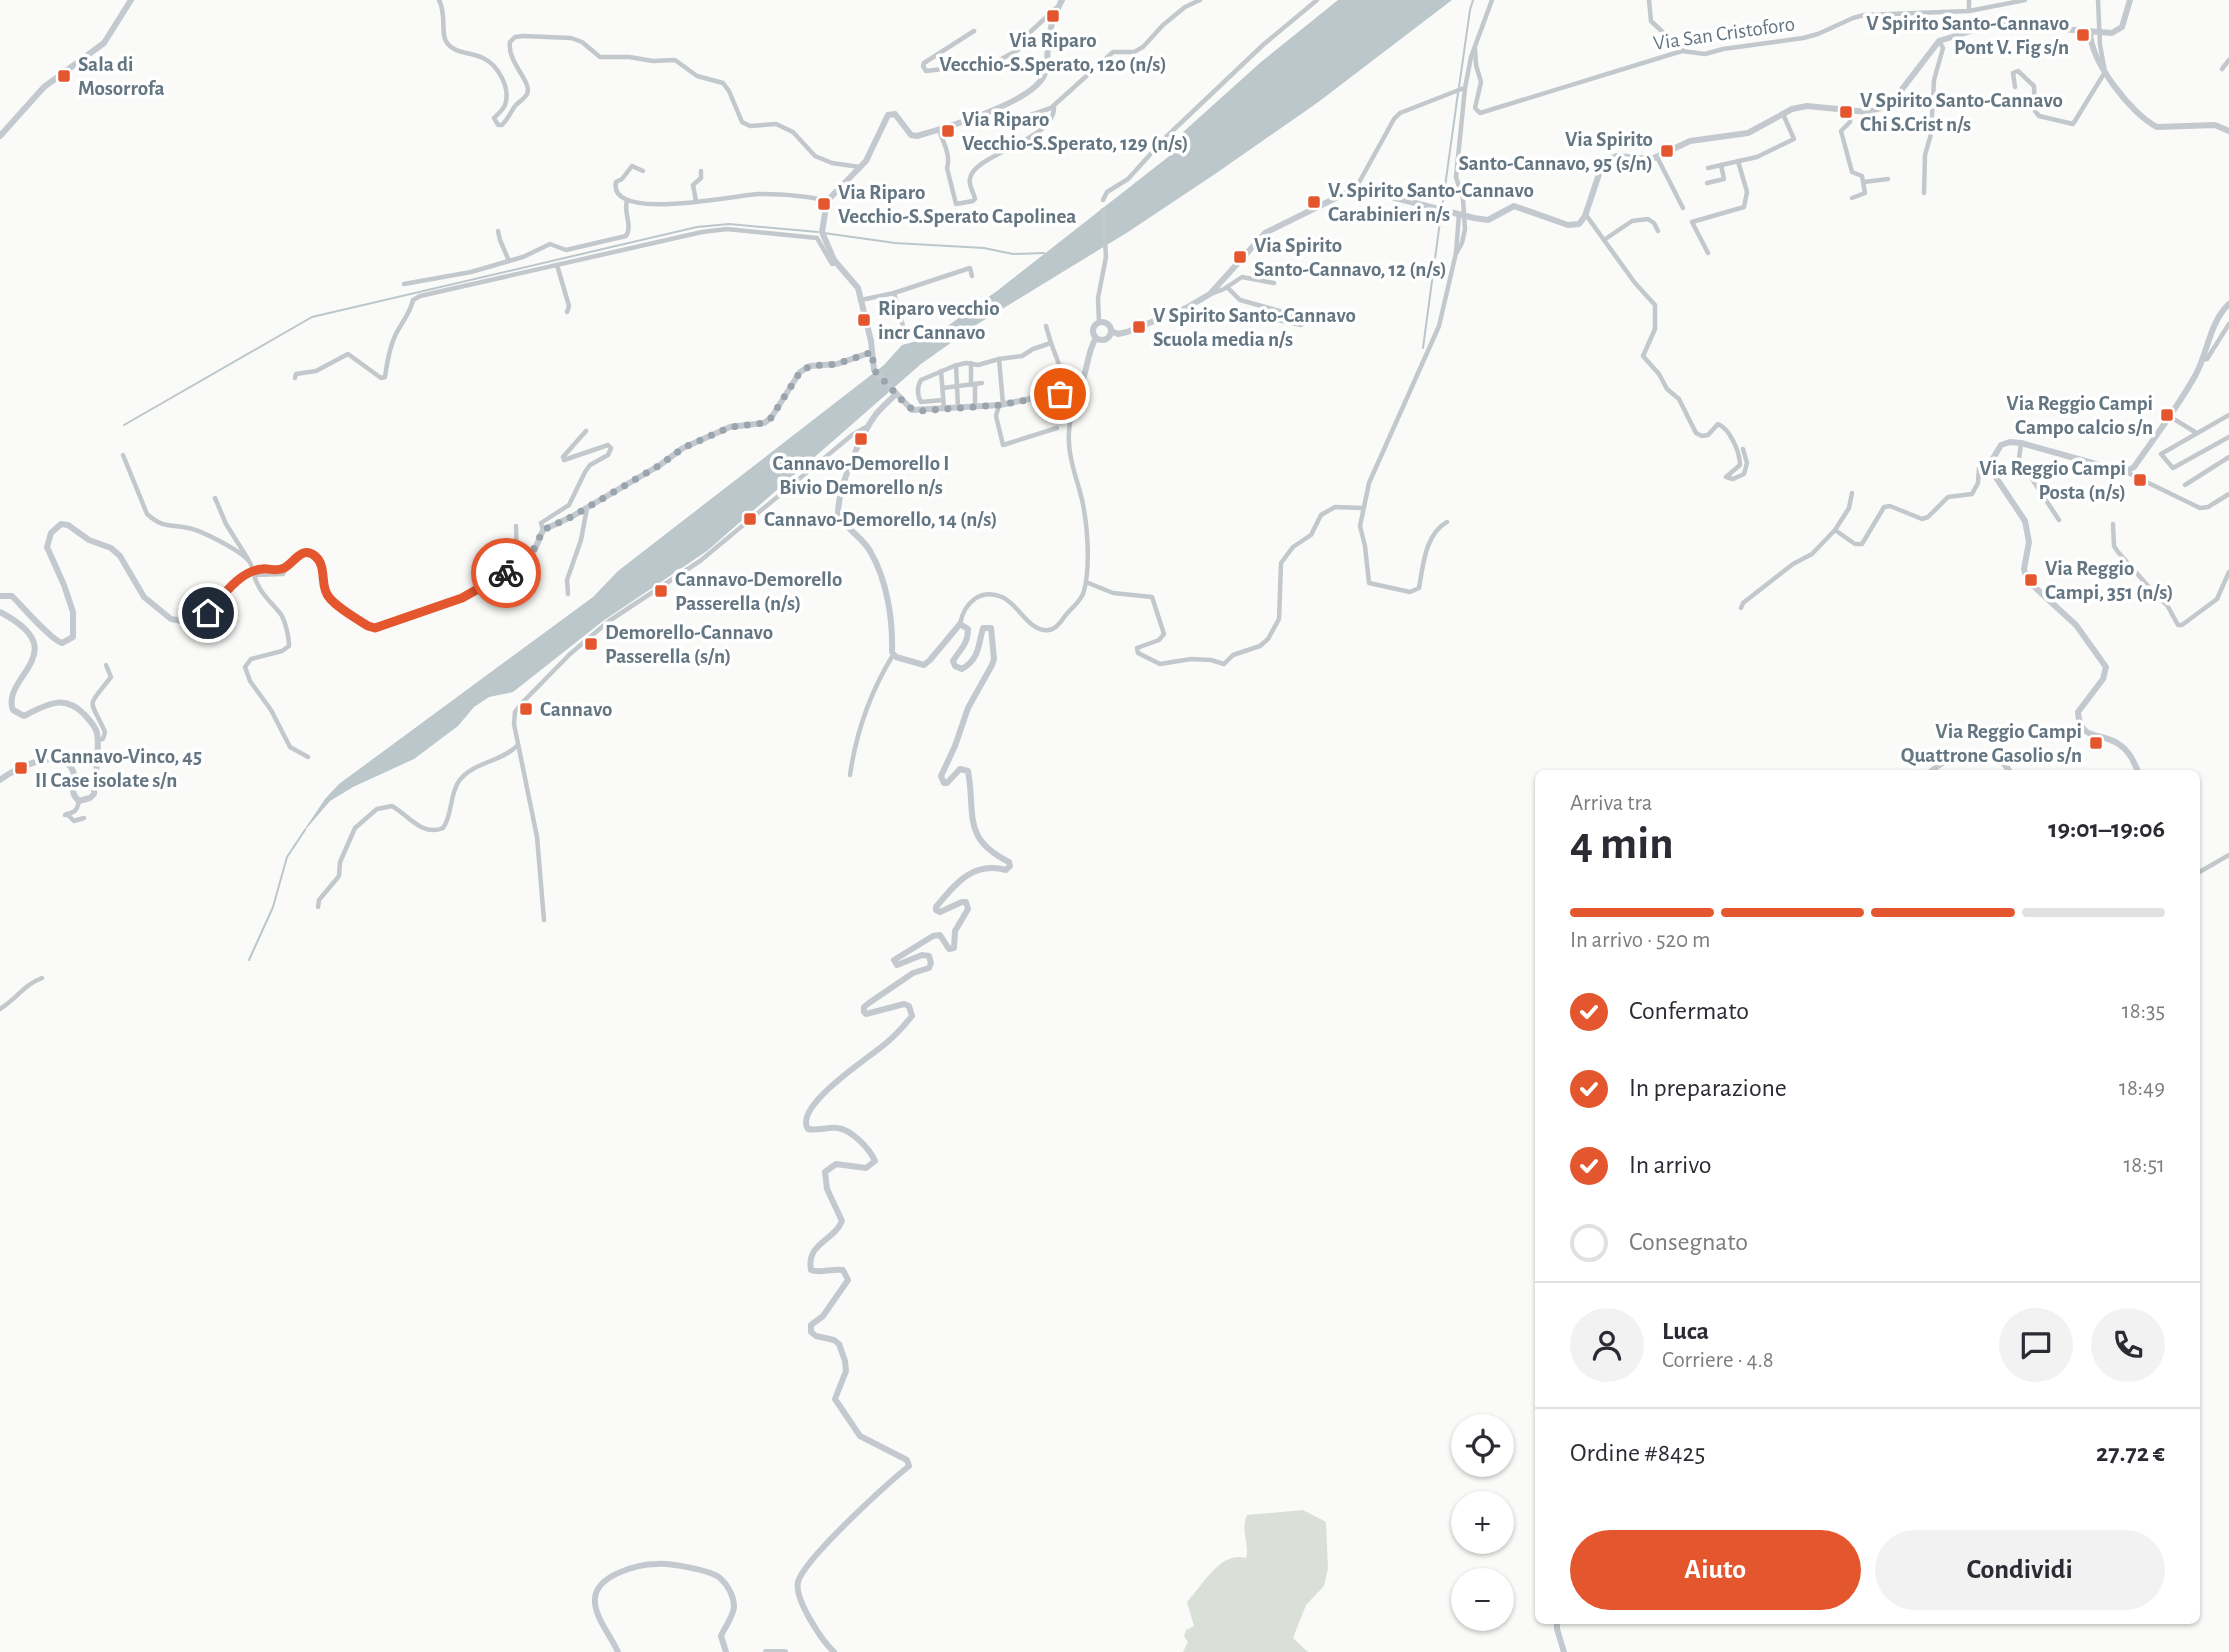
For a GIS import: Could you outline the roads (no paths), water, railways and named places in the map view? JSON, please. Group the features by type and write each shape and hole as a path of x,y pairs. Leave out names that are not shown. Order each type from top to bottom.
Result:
{"street":[{"path":"0,136 44,88 104,43 131,0"},
{"path":"439,0 444,11 444,39 449,45 487,60 505,84 507,93 504,106 494,118 498,125 505,122 528,89 510,56 510,42 515,37 523,36 571,38 582,42 600,57 675,60 697,76 723,83 742,122 750,126 775,124 793,132 815,156 832,163 861,167"},
{"path":"964,123 970,126 1007,123 1054,106 1112,52 1134,52 1143,47 1163,25 1185,7 1200,0"},
{"path":"1103,200 1107,192 1128,178 1166,137 1263,45 1317,0"},
{"path":"1456,253 1462,243 1465,229 1463,199 1456,177 1463,89 1471,57 1492,0"},
{"path":"1649,0 1651,21 1670,39 1682,44 1682,51"},
{"path":"1969,0 1969,11"},
{"name":"Via San Cristoforo","path":"1475,49 1481,82 1475,108 1477,112 1485,112 1682,51 1705,54 1803,38 1864,15 1969,11 2025,0"},
{"path":"2015,87 2013,73 2018,71 2034,86 2035,111 2039,116 2073,124 2105,72 2100,45 2098,0"},
{"path":"1356,188 1474,218 1488,220 1514,206 1568,225 1580,224 1586,215 1601,168 1608,160 1617,156 1652,159 1690,141 1748,132 1792,109 1807,106 1868,112 1893,101 1939,41 1998,24 2112,33 2122,27 2130,0"},
{"path":"974,31 924,63 926,72 994,63 1018,50 1026,36 1061,3"},
{"path":"944,404 912,410 874,370 858,288 835,261 822,232 827,201 861,167 876,143 888,115 895,114 911,135 917,136 964,123 1001,107 1041,80 1045,72 1052,25 1061,3"},
{"path":"2096,32 2091,42 2105,72 2149,123 2158,127 2215,125 2229,131"},
{"path":"1924,193 1925,155 1932,121 1934,80 1943,48 1939,41"},
{"path":"2222,69 2229,60"},
{"path":"1210,294 1265,233 1356,188 1400,113 1463,89"},
{"path":"939,130 947,151 947,168 956,204 965,204 975,199 969,184 970,175 976,168 1015,147 1046,124 1054,113 1054,106"},
{"path":"1850,110 1850,122 1842,131 1852,172 1861,174 1864,182 1864,195 1852,198"},
{"path":"1708,169 1757,157 1794,139 1783,114"},
{"path":"1657,156 1683,208"},
{"path":"1709,253 1692,222 1744,207 1747,192 1738,161"},
{"path":"1707,183 1724,179 1721,165"},
{"path":"643,171 632,166 622,180 616,182 618,194 626,201 656,205 756,194 792,195 827,201"},
{"path":"696,201 693,185 701,178 701,171"},
{"path":"1864,182 1888,179"},
{"path":"404,285 471,272 523,257 550,244 566,250 626,236 629,230 626,201"},
{"path":"1099,322 1098,298 1106,257 1103,210"},
{"path":"1447,522 1439,526 1426,551 1419,588 1410,592 1369,583 1360,526 1369,483 1439,326 1456,253 1459,214"},
{"path":"1586,215 1635,283 1655,305 1655,329 1643,356 1659,374 1667,389 1679,400 1696,433 1708,435 1718,424 1724,427 1740,456 1740,465 1726,477 1733,479 1744,474 1747,463 1742,449"},
{"path":"1604,240 1632,221 1648,219 1658,231"},
{"path":"295,379 296,374 316,371 348,354 381,378 385,377 391,346 413,300 420,296 557,264 727,229 817,238 832,264 835,261"},
{"path":"498,231 509,261"},
{"path":"557,264 569,306 567,312"},
{"path":"861,300 894,293 970,268 972,276"},
{"path":"893,655 923,665 960,624 968,603 976,597 1004,598 1042,630 1050,630 1062,622 1079,602 1086,582 1087,537 1084,509 1069,443 1073,397 1084,381 1089,350 1096,338 1093,327 1099,322 1107,323 1111,331 1118,334 1127,331 1186,308 1242,277 1274,283"},
{"path":"1227,287 1240,300 1305,318 1306,321 1301,325 1241,312"},
{"path":"894,293 903,326"},
{"path":"2125,471 2134,467 2196,375 2220,314 2229,304"},
{"path":"2201,360 2207,359 2229,323 2220,314"},
{"path":"1046,326 1060,367 1060,394"},
{"path":"1096,338 1104,340 1111,331"},
{"path":"1051,343 1022,356 978,365 956,365 921,380 918,398 925,403 958,407 1001,405 1079,389"},
{"path":"543,530 587,508 660,465 683,448 730,427 764,423 771,418 800,372 810,366 837,364 872,352"},
{"path":"999,359 1001,405 996,416 1003,445 1057,428"},
{"path":"971,363 975,406"},
{"path":"956,365 958,407"},
{"path":"942,371 944,404"},
{"path":"943,388 982,383"},
{"path":"850,775 854,745 860,728 884,669 893,655 892,628 878,569 867,547 838,514 841,490 869,426 895,393"},
{"path":"2169,416 2196,433"},
{"path":"2229,416 2161,454 2173,468 2229,437"},
{"path":"544,920 538,847 513,719 521,704 570,654 609,621 700,561 852,435 869,426"},
{"path":"0,596 12,596 55,641 62,643 74,636 73,612 47,547 54,528 68,524 89,540 111,548 120,556 144,597 165,615 178,621 202,619 232,585 253,573 286,568 301,554 313,554 322,568 326,592 331,600 375,628 462,598 526,562 543,530 541,523 569,505 590,465 608,455 611,448 608,445 564,460 568,449 586,431"},
{"path":"1835,530 1855,544 1862,544 1881,509 1886,506 1917,519 1926,519 1948,497 1972,495 1978,483 1979,468 1992,460 2001,445 2010,442 2125,471 2200,508 2208,507 2229,494"},
{"path":"2021,443 2019,459 2059,520"},
{"path":"123,455 147,514 154,520 167,528 191,528 208,535 249,560"},
{"path":"2185,485 2229,457"},
{"path":"1992,460 1995,476 2025,521 2029,541 2024,569 2027,580 2076,625 2106,667 2103,680 2078,712 2079,723 2087,733 2118,742 2131,755 2137,770"},
{"path":"1741,608 1743,603 1793,564 1812,554 1835,530 1849,508 1852,493"},
{"path":"215,498 226,524 249,560 256,583 282,615 289,646 282,651 251,659 245,667 247,676 271,710 290,747 308,757"},
{"path":"1086,582 1119,595 1152,597 1164,637 1137,648 1140,655 1160,664 1191,659 1224,664 1233,655 1260,646 1268,639 1279,619 1281,564 1293,547 1311,535 1321,515 1335,507 1363,508"},
{"path":"568,594 567,580 581,541 587,508"},
{"path":"2113,524 2114,546 2167,605 2178,625 2182,625 2217,599 2229,572"},
{"path":"500,577 517,556 516,526"},
{"path":"0,612 23,626 35,651 11,698 13,710 24,716 60,702 68,702 92,722 97,732 94,794 79,801"},
{"path":"834,1652 802,1603 798,1582 804,1570 816,1557 886,1484 909,1466 907,1460 860,1436 835,1399 846,1371 839,1344 811,1332 811,1325 823,1316 848,1280 843,1270 811,1270 811,1256 815,1247 837,1230 842,1221 827,1189 825,1172 836,1164 866,1168 875,1161 850,1132 835,1127 808,1129 805,1118 818,1100 845,1075 886,1044 912,1016 909,1006 904,1004 866,1014 864,1007 913,973 929,968 931,963 929,956 922,955 897,965 894,960 933,936 940,935 949,949 954,948 955,931 968,905 962,902 940,912 936,907 955,884 978,870 993,866 1006,870 1010,867 1009,862 988,850 976,830 971,816 968,771 960,769 950,782 944,783 941,776 968,708 994,659 993,631 988,627 983,628 979,650 968,665 960,669 955,666 955,658 965,647 968,637 968,629 960,624"},
{"path":"97,740 103,739 105,732 91,708 92,700 111,677 106,665"},
{"path":"318,907 319,900 339,876 340,862 355,828 377,809 392,806 421,827 431,831 438,830 447,823 451,797 462,778 518,746"},
{"path":"1933,770 1948,758 1975,752 1999,758 2008,770"},
{"path":"0,780 24,767 57,758 64,760 72,769 74,775 71,789 79,801 78,809 66,815 74,821 84,818"},
{"path":"2200,872 2229,855"},
{"path":"0,1009 17,998 28,983 42,978"},
{"path":"618,1652 596,1609 596,1591 609,1577 657,1564 709,1572 720,1577 730,1589 734,1610 721,1636 726,1652"},
{"path":"1557,1624 1564,1652"},
{"path":"766,1652 785,1652"}],"waterway":[{"path":"1459,87 1473,0"},
{"path":"1442,208 1458,93"},
{"path":"1423,348 1441,214"},
{"path":"124,425 312,317 697,227 729,224 818,232"},
{"path":"824,233 895,243 984,248 1013,254 1044,253"},
{"path":"249,960 273,907 287,857 305,830"}],"place":[{"name":"Via Riparo Vecchio-S.Sperato, 120 (n/s)","path":"1053,16"},
{"name":"V Spirito Santo-Cannavo Pont V. Fig s/n","path":"2083,35"},
{"name":"Sala di Mosorrofa","path":"64,76"},
{"name":"V Spirito Santo-Cannavo Chi S.Crist n/s","path":"1846,112"},
{"name":"Via Riparo Vecchio-S.Sperato, 129 (n/s)","path":"948,131"},
{"name":"Via Spirito Santo-Cannavo, 95 (s/n)","path":"1667,151"},
{"name":"V. Spirito Santo-Cannavo Carabinieri n/s","path":"1314,202"},
{"name":"Via Riparo Vecchio-S.Sperato Capolinea","path":"824,204"},
{"name":"Via Spirito Santo-Cannavo, 12 (n/s)","path":"1240,257"},
{"name":"Riparo vecchio incr Cannavo","path":"864,320"},
{"name":"V Spirito Santo-Cannavo Scuola media n/s","path":"1139,327"},
{"name":"Via Reggio Campi Campo calcio s/n","path":"2167,415"},
{"name":"Cannavo-Demorello I Bivio Demorello n/s","path":"861,439"},
{"name":"Via Reggio Campi Posta (n/s)","path":"2140,480"},
{"name":"Cannavo-Demorello, 14 (n/s)","path":"750,519"},
{"name":"Via Reggio Campi, 351 (n/s)","path":"2031,580"},
{"name":"Cannavo-Demorello Passerella (n/s)","path":"661,591"},
{"name":"Demorello-Cannavo Passerella (s/n)","path":"591,644"},
{"name":"Cannavo","path":"526,709"},
{"name":"Via Reggio Campi Quattrone Gasolio s/n","path":"2096,743"},
{"name":"V Cannavo-Vinco, 45 II Case isolate s/n","path":"21,768"}]}
